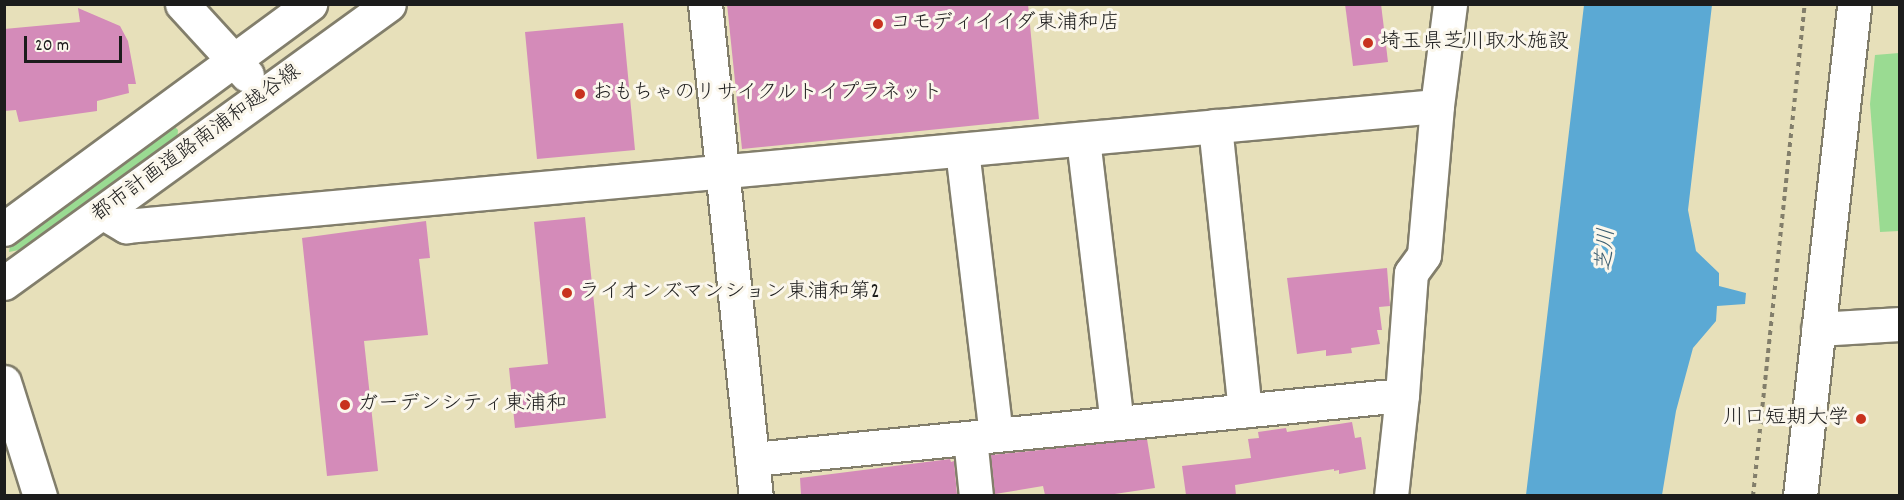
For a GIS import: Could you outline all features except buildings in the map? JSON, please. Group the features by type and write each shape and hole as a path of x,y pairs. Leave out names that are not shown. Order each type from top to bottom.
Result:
{"street":[{"path":"182,4 265,94"},
{"path":"4,229 310,4"},
{"name":"都市計画道路南浦和越谷線","path":"4,284 389,4"},
{"path":"705,4 756,495"},
{"path":"1391,495 1402,395 1411,273 1424,255 1437,106 1450,4"},
{"path":"1800,495 1854,4"},
{"path":"104,213 126,226 1437,106"},
{"path":"1215,126 1245,411"},
{"path":"1083,138 1117,423"},
{"path":"962,150 983,436 976,495"},
{"path":"1818,329 1899,324"},
{"path":"4,382 40,495"},
{"path":"753,459 1402,395"}],"path":[{"path":"1753,495 1805,4"}],"green space":[{"path":"1899,53 1899,231 1880,232 1870,104 1875,55"},
{"path":"169,127 175,127 178,130 177,141 19,250 9,252 10,246"}],"water":[{"name":"芝川","path":"1584,5 1712,5 1688,210 1696,251 1719,273 1719,286 1746,293 1745,304 1717,306 1716,321 1693,348 1676,411 1662,495 1526,495"}],"place":[{"name":"コモディイイダ東浦和店","path":"878,24"},
{"name":"埼玉県芝川取水施設","path":"1368,43"},
{"name":"おもちゃのリサイクルトイプラネット","path":"580,94"},
{"name":"ライオンズマンション東浦和第2","path":"567,293"},
{"name":"ガーデンシティ東浦和","path":"345,405"},
{"name":"川口短期大学","path":"1861,419"}]}
